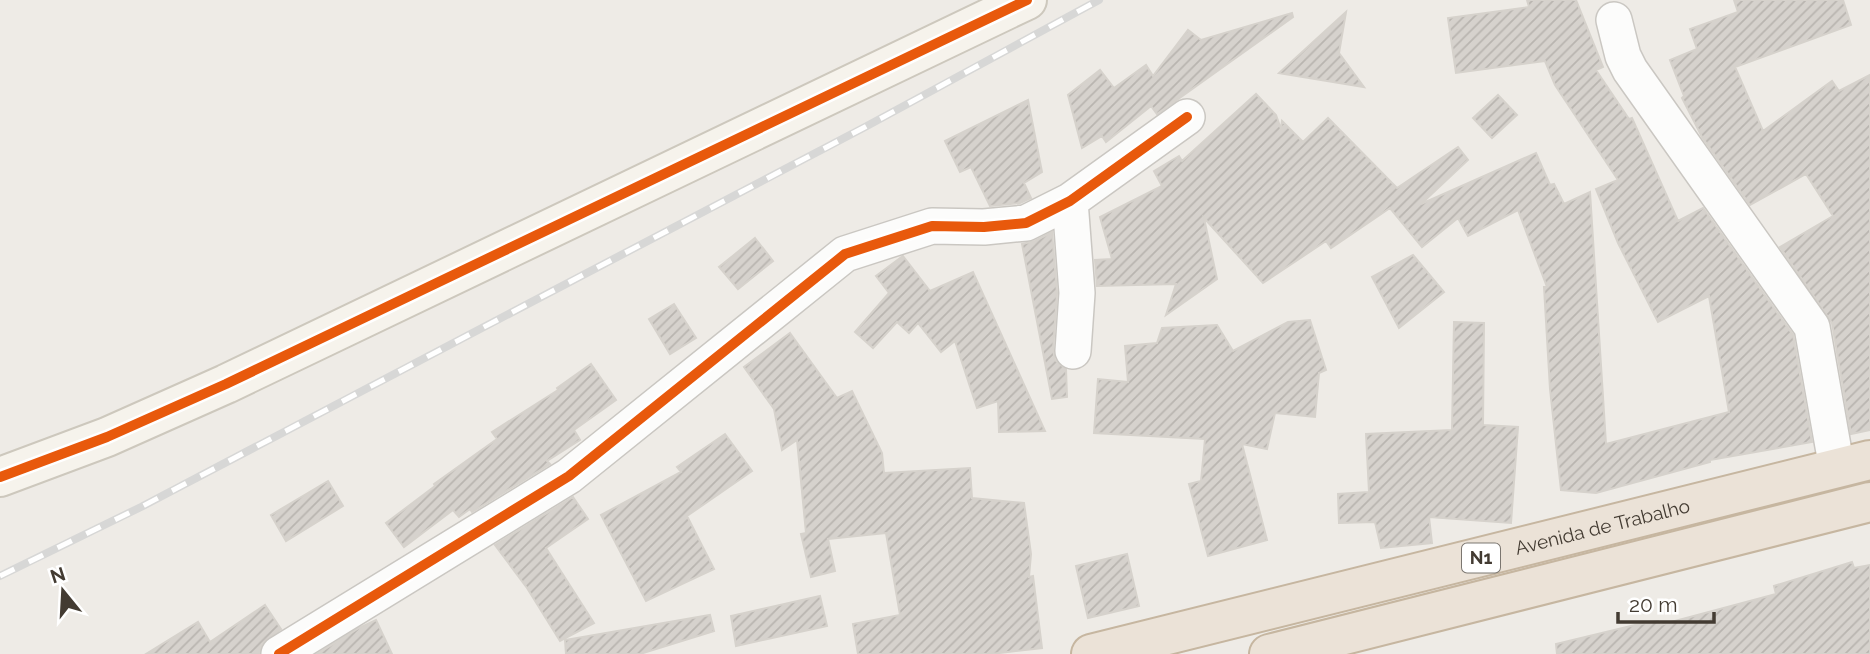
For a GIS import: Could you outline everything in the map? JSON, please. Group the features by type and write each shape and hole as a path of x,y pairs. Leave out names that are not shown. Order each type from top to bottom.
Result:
{"highway":[{"name":"Avenida de Trabalho","path":"1091,654 1853,464"},
{"name":"Avenida de Trabalho","path":"1269,654 1870,502"},
{"path":"1636,520 1649,558"}],"street":[{"path":"0,478 107,437 239,379 1027,0"},
{"path":"1614,20 1623,56 1630,70 1812,327 1853,464"},
{"path":"279,654 569,476 845,254 932,226 984,227 1026,223 1070,201 1186,117"},
{"path":"1070,201 1077,293 1073,351"}],"building":[{"path":"1527,0 1576,0 1603,67 1596,70 1629,119 1632,118 1678,221 1703,208 1793,335 1812,442 1710,460 1596,493 1561,490 1550,389 1544,287 1547,287 1518,210 1468,236 1458,218 1422,247 1390,208 1331,248 1326,241 1263,283 1204,218 1217,279 1166,315 1176,284 1097,286 1095,260 1112,259 1100,217 1162,186 1154,171 1179,156 1182,161 1256,94 1276,115 1281,129 1282,121 1303,142 1328,118 1397,188 1458,147 1468,160 1421,204 1536,153 1550,185 1554,184 1564,204 1590,192 1606,444 1729,412 1709,296 1658,322 1618,243 1596,189 1618,180 1555,85 1545,61 1456,73 1448,18 1529,7"},
{"path":"1734,0 1843,0 1851,25 1735,67 1763,131 1832,81 1839,91 1870,75 1870,430 1851,434 1832,323 1780,247 1833,216 1806,174 1750,205 1702,137 1682,98 1684,96 1670,60 1697,49 1690,29 1738,12"},
{"path":"1346,12 1339,53 1364,87 1279,73"},
{"path":"1292,13 1293,17 1157,114 1151,106 1106,142 1102,136 1082,148 1068,95 1100,70 1114,88 1146,65 1153,76 1188,30 1201,40"},
{"path":"1498,95 1517,115 1492,138 1473,118"},
{"path":"1028,100 1042,172 1024,183 1031,198 1020,203 990,206 971,167 960,172 945,141"},
{"path":"1052,232 1057,293 1053,350 1055,360 1066,369 1067,397 1052,399 1022,244"},
{"path":"755,238 773,261 738,289 719,267"},
{"path":"1413,255 1444,292 1399,328 1372,277"},
{"path":"903,256 930,291 973,272 1045,431 999,432 998,401 977,408 955,341 941,352 918,323 909,333 897,322 873,348 855,332 889,293 876,276"},
{"path":"674,304 696,338 670,354 649,319"},
{"path":"1310,320 1326,370 1319,373 1315,417 1275,413 1267,449 1242,444 1267,540 1208,556 1189,484 1201,481 1205,439 1094,433 1098,379 1128,382 1125,346 1157,343 1162,328 1217,325 1233,351 1288,322"},
{"path":"1454,322 1484,323 1483,425 1518,427 1511,523 1429,517 1432,543 1381,548 1375,522 1339,523 1338,494 1369,492 1366,434 1452,430"},
{"path":"790,333 837,398 852,391 882,453 884,473 970,468 972,498 1024,503 1031,554 1029,577 1033,576 1042,648 991,654 858,654 853,624 900,615 886,533 828,539 835,571 811,577 801,534 806,533 797,440 782,450 774,409 744,367"},
{"path":"591,364 616,400 574,430 580,440 547,461 550,464 472,512 470,509 459,517 453,510 404,547 386,523 435,486 434,484 497,439 492,432 558,390 557,388"},
{"path":"725,434 752,471 687,516 714,569 646,601 601,515 681,472 677,467"},
{"path":"328,481 343,506 286,541 271,515"},
{"path":"573,497 588,519 546,548 594,623 560,641 527,588 495,545"},
{"path":"1127,554 1139,606 1088,618 1076,566"},
{"path":"1852,562 1854,568 1870,565 1870,654 1557,654 1556,644 1635,625 1658,621 1660,625 1776,594 1774,586"},
{"path":"820,596 827,626 736,646 731,616"},
{"path":"265,605 281,629 262,644 259,654 146,654 198,622 210,642"},
{"path":"710,615 714,631 640,654 566,654 565,640"},
{"path":"376,620 392,654 317,654 359,628"}],"railway":[{"path":"0,576 141,507 865,127 1099,0"}],"cycle path":[{"path":"0,477 107,437 226,384 1027,0"},
{"path":"279,654 569,476 845,254 932,226 984,227 1026,223 1070,201 1187,117"}]}
